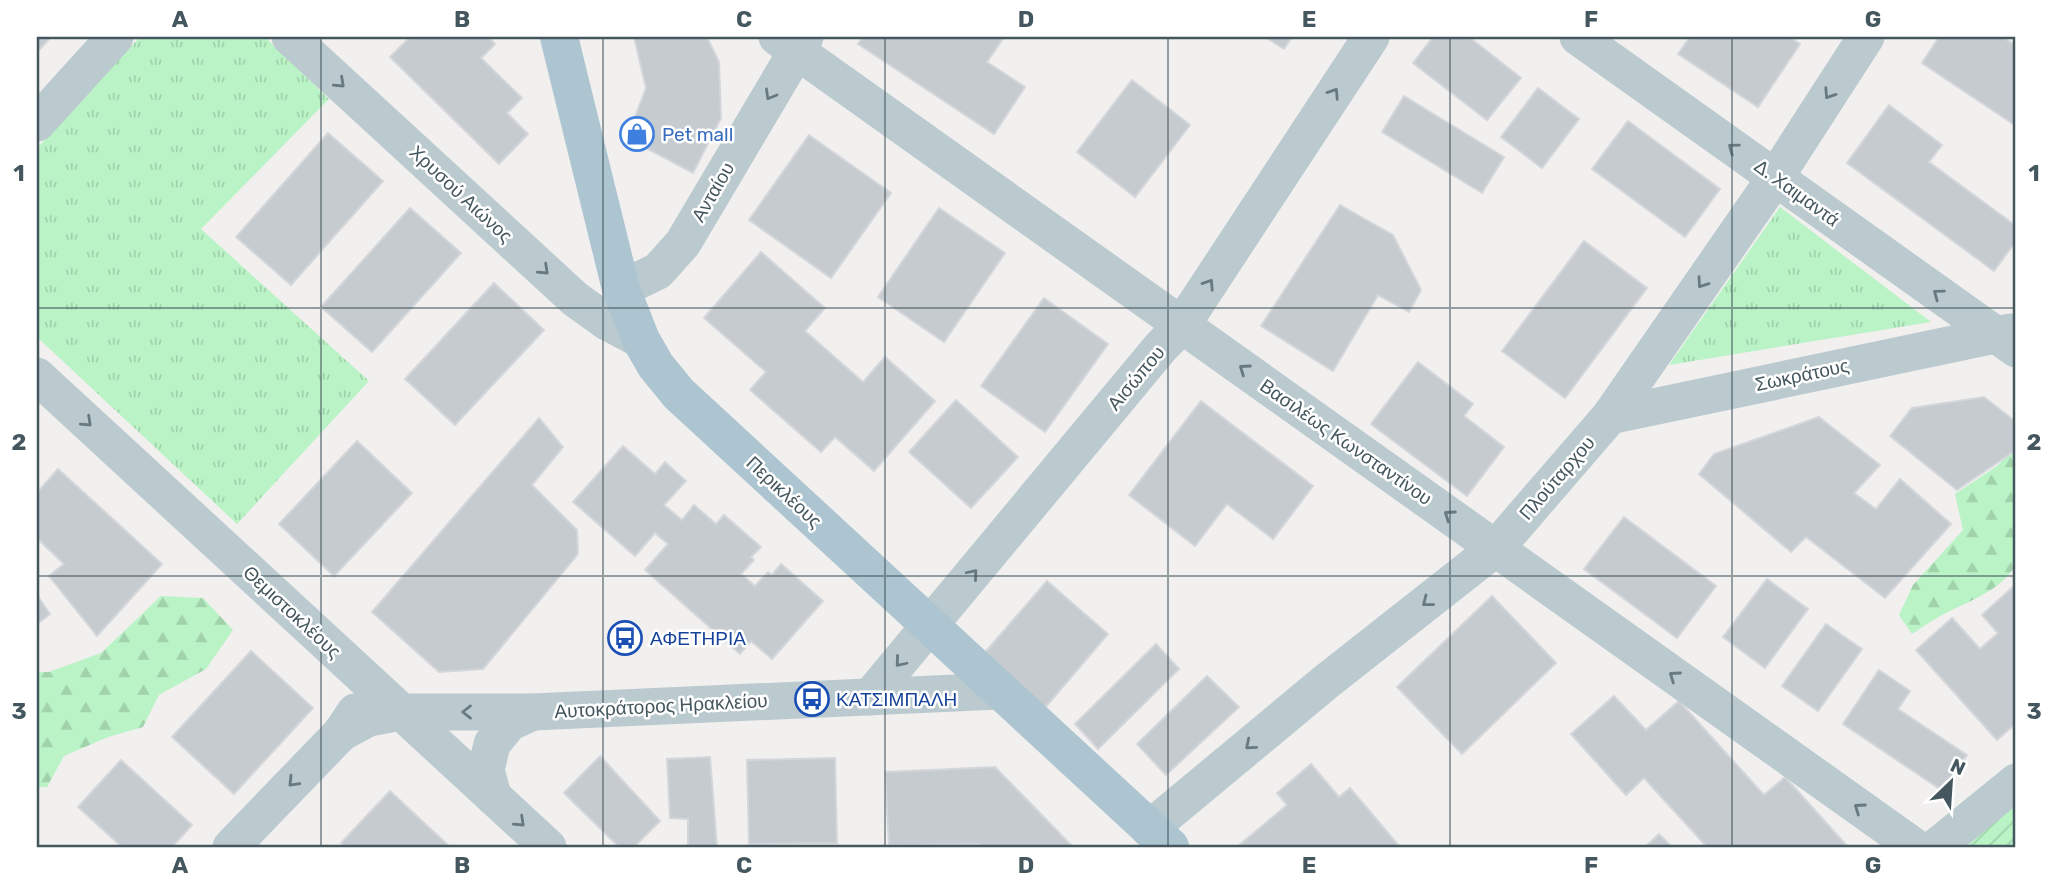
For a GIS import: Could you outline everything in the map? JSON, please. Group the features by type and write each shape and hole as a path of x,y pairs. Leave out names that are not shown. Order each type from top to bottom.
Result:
{"main road":[{"name":"Περικλέους","path":"559,37 621,289 641,340 656,366 679,394 1160,838"}],"street":[{"path":"37,123 115,37"},
{"name":"Χρυσού Αιώνος","path":"290,37 575,299 607,322 641,340"},
{"name":"Αισώπου","path":"870,697 1182,325 1371,37"},
{"name":"Δ. Χαιμαντά","path":"1578,37 1775,178 2009,338"},
{"name":"Πλούταρχου","path":"1160,838 1327,681 1496,548 1610,416 1775,178 1866,37"},
{"name":"Ανταίου","path":"621,289 658,271 683,243 792,41"},
{"name":"Βασιλέως Κωνσταντίνου","path":"792,41 1182,325 1915,847"},
{"name":"Σωκράτους","path":"1610,416 2009,338"},
{"name":"Θεμιστοκλέους","path":"37,376 548,847"},
{"name":"Αυτοκράτορος Ηρακλείου","path":"231,847 341,733 355,711 357,685 346,661"},
{"name":"Αυτοκράτορος Ηρακλείου","path":"341,733 369,718 401,712 533,712 999,691"},
{"name":"Αυτοκράτορος Ηρακλείου","path":"493,796 486,770 492,744 509,723 533,712"},
{"path":"1936,847 2016,782"}],"green space":[{"path":"140,37 265,37 329,99 201,229 369,381 237,524 37,337 37,148"},
{"path":"1780,207 1931,322 1669,365"},
{"path":"2016,447 2016,564 1993,589 1940,616 1912,634 1899,615 1913,585 1963,530 1955,494 1997,466"},
{"path":"161,596 203,598 233,630 206,669 159,695 143,727 108,737 64,756 47,787 37,787 37,672 49,672 101,653"},
{"path":"2016,799 2016,847 1962,845"}],"building":[{"path":"37,37 51,37 40,49 37,46"},
{"path":"408,37 488,37 495,44 481,58 522,98 507,113 528,134 499,164 390,57"},
{"path":"634,37 707,37 719,62 721,118 693,173 627,138 646,88"},
{"path":"863,37 1004,37 987,62 1025,87 994,134 858,44"},
{"path":"1265,37 1292,37 1284,49"},
{"path":"1433,37 1469,37 1521,78 1487,120 1413,63"},
{"path":"1690,37 1790,37 1800,44 1758,107 1678,54"},
{"path":"1939,37 2003,37 2016,46 2016,126 1922,63"},
{"path":"1132,80 1190,125 1135,197 1077,152"},
{"path":"1538,88 1579,119 1542,168 1501,137"},
{"path":"1404,96 1504,157 1482,193 1382,132"},
{"path":"1889,105 1942,145 1929,162 2016,226 2016,241 1994,271 1847,163"},
{"path":"1628,121 1720,189 1685,237 1592,169"},
{"path":"328,133 383,181 291,285 236,237"},
{"path":"809,135 891,193 831,278 749,220"},
{"path":"1340,205 1393,235 1421,290 1409,312 1378,295 1333,371 1261,326"},
{"path":"410,208 461,253 372,352 321,307"},
{"path":"939,208 1005,253 944,342 878,297"},
{"path":"1584,241 1647,288 1565,398 1502,351"},
{"path":"761,252 825,308 805,331 863,382 885,357 935,401 874,471 835,437 821,452 750,390 766,372 704,318"},
{"path":"494,283 544,330 455,425 405,379"},
{"path":"1044,298 1108,344 1045,432 981,386"},
{"path":"1418,362 1473,404 1464,416 1504,447 1467,496 1371,424"},
{"path":"1984,397 2016,422 2016,450 1957,490 1890,436 1912,408"},
{"path":"956,400 1018,457 971,508 909,452"},
{"path":"1201,401 1313,486 1273,539 1227,504 1195,546 1129,495"},
{"path":"1819,417 1880,465 1854,493 1876,509 1900,479 1951,524 1885,598 1806,537 1791,552 1699,474 1714,454"},
{"path":"539,418 563,447 532,485 577,530 578,554 483,669 439,672 372,612"},
{"path":"357,441 412,493 334,576 279,524"},
{"path":"623,446 655,474 665,462 686,481 664,505 682,520 694,505 716,524 724,515 761,547 751,557 754,560 741,574 755,586 768,572 772,575 781,564 823,601 772,659 751,641 740,654 645,570 668,544 655,533 635,556 573,502"},
{"path":"58,469 162,564 97,636 49,576 64,564 37,538 37,493"},
{"path":"1624,517 1716,586 1677,638 1584,569"},
{"path":"1767,579 1808,609 1765,668 1723,637"},
{"path":"1047,581 1108,634 1043,710 981,657"},
{"path":"2016,584 2016,723 1997,740 1916,650 1952,618 1980,649 1998,633 1982,615"},
{"path":"37,595 50,614 37,624"},
{"path":"1492,596 1556,663 1462,754 1397,687"},
{"path":"1826,624 1862,649 1818,711 1782,686"},
{"path":"1156,644 1179,669 1098,749 1075,724"},
{"path":"251,651 313,708 234,794 172,737"},
{"path":"1879,670 1910,691 1898,709 1967,755 1943,791 1843,724"},
{"path":"1207,676 1239,707 1166,775 1137,744"},
{"path":"1614,696 1646,730 1679,701 1764,795 1785,777 1848,847 1707,847 1644,778 1626,795 1571,734"},
{"path":"600,756 660,821 634,847 619,847 564,793"},
{"path":"710,757 717,847 688,847 688,819 670,818 667,759"},
{"path":"835,758 837,843 749,844 747,760"},
{"path":"121,760 192,825 172,847 122,847 78,807"},
{"path":"1311,764 1339,797 1350,788 1400,847 1237,847 1287,805 1277,793"},
{"path":"995,767 1073,847 889,845 885,772"},
{"path":"390,791 450,847 345,847 341,843"},
{"path":"1659,834 1672,847 1645,847"}],"place":[{"name":"Pet mall","path":"637,134"},
{"name":"ΑΦΕΤΗΡΙΑ","path":"625,638"},
{"name":"ΚΑΤΣΙΜΠΑΛΗ","path":"812,699"}]}
